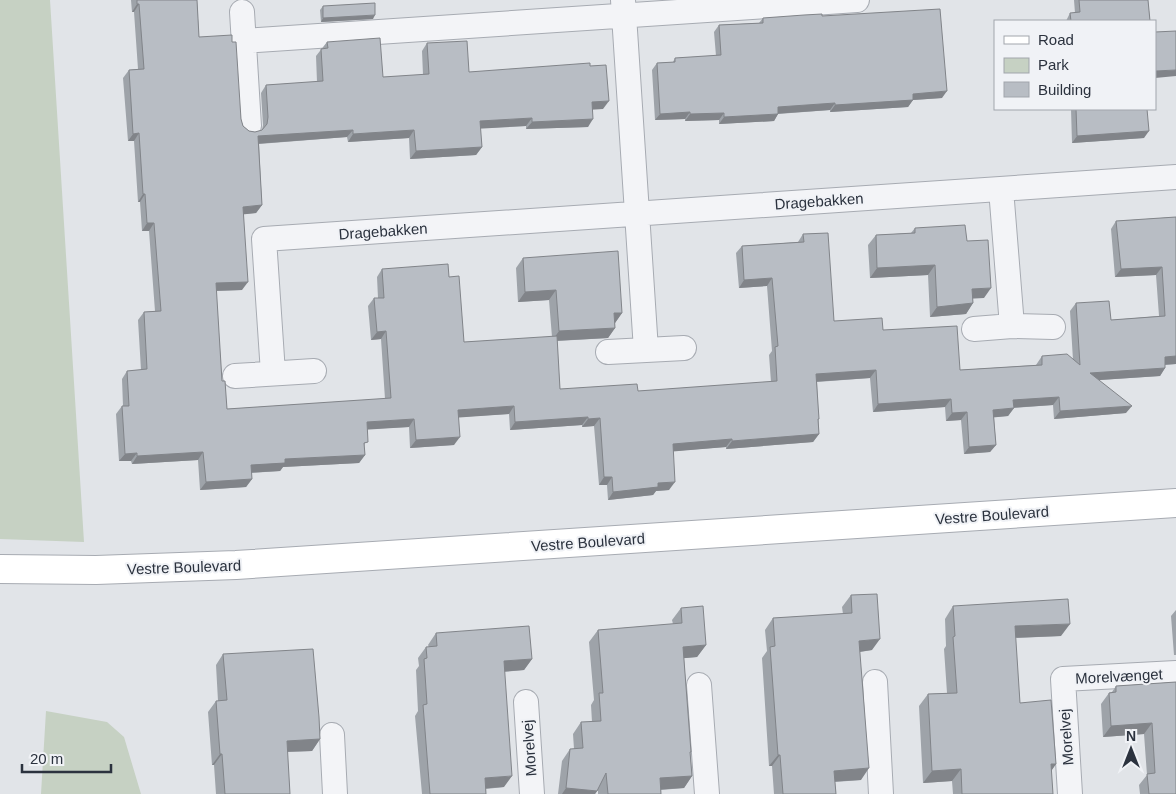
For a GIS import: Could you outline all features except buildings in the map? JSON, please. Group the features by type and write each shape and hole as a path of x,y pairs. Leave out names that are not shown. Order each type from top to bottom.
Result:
{"street":[{"path":"244,41 623,8 857,0"},
{"path":"623,8 646,350"},
{"path":"242,12 249,126"},
{"name":"Dragebakken","path":"273,373 264,239 1176,177"},
{"path":"1001,189 1012,326"},
{"path":"974,329 1012,326 1053,327"},
{"path":"608,352 684,348"},
{"path":"235,376 314,371"},
{"name":"Vestre Boulevard","path":"0,569 96,570 236,565 1176,503"},
{"name":"Morelvænget","path":"1063,679 1176,673"},
{"name":"Morelvej","path":"1063,679 1070,794"},
{"path":"875,682 881,794"},
{"path":"700,685 706,794"},
{"name":"Morelvej","path":"526,702 532,794"},
{"path":"332,735 335,794"}],"green space":[{"path":"0,0 50,0 84,542 0,539"},
{"path":"46,711 107,722 124,737 141,794 41,794"}]}
